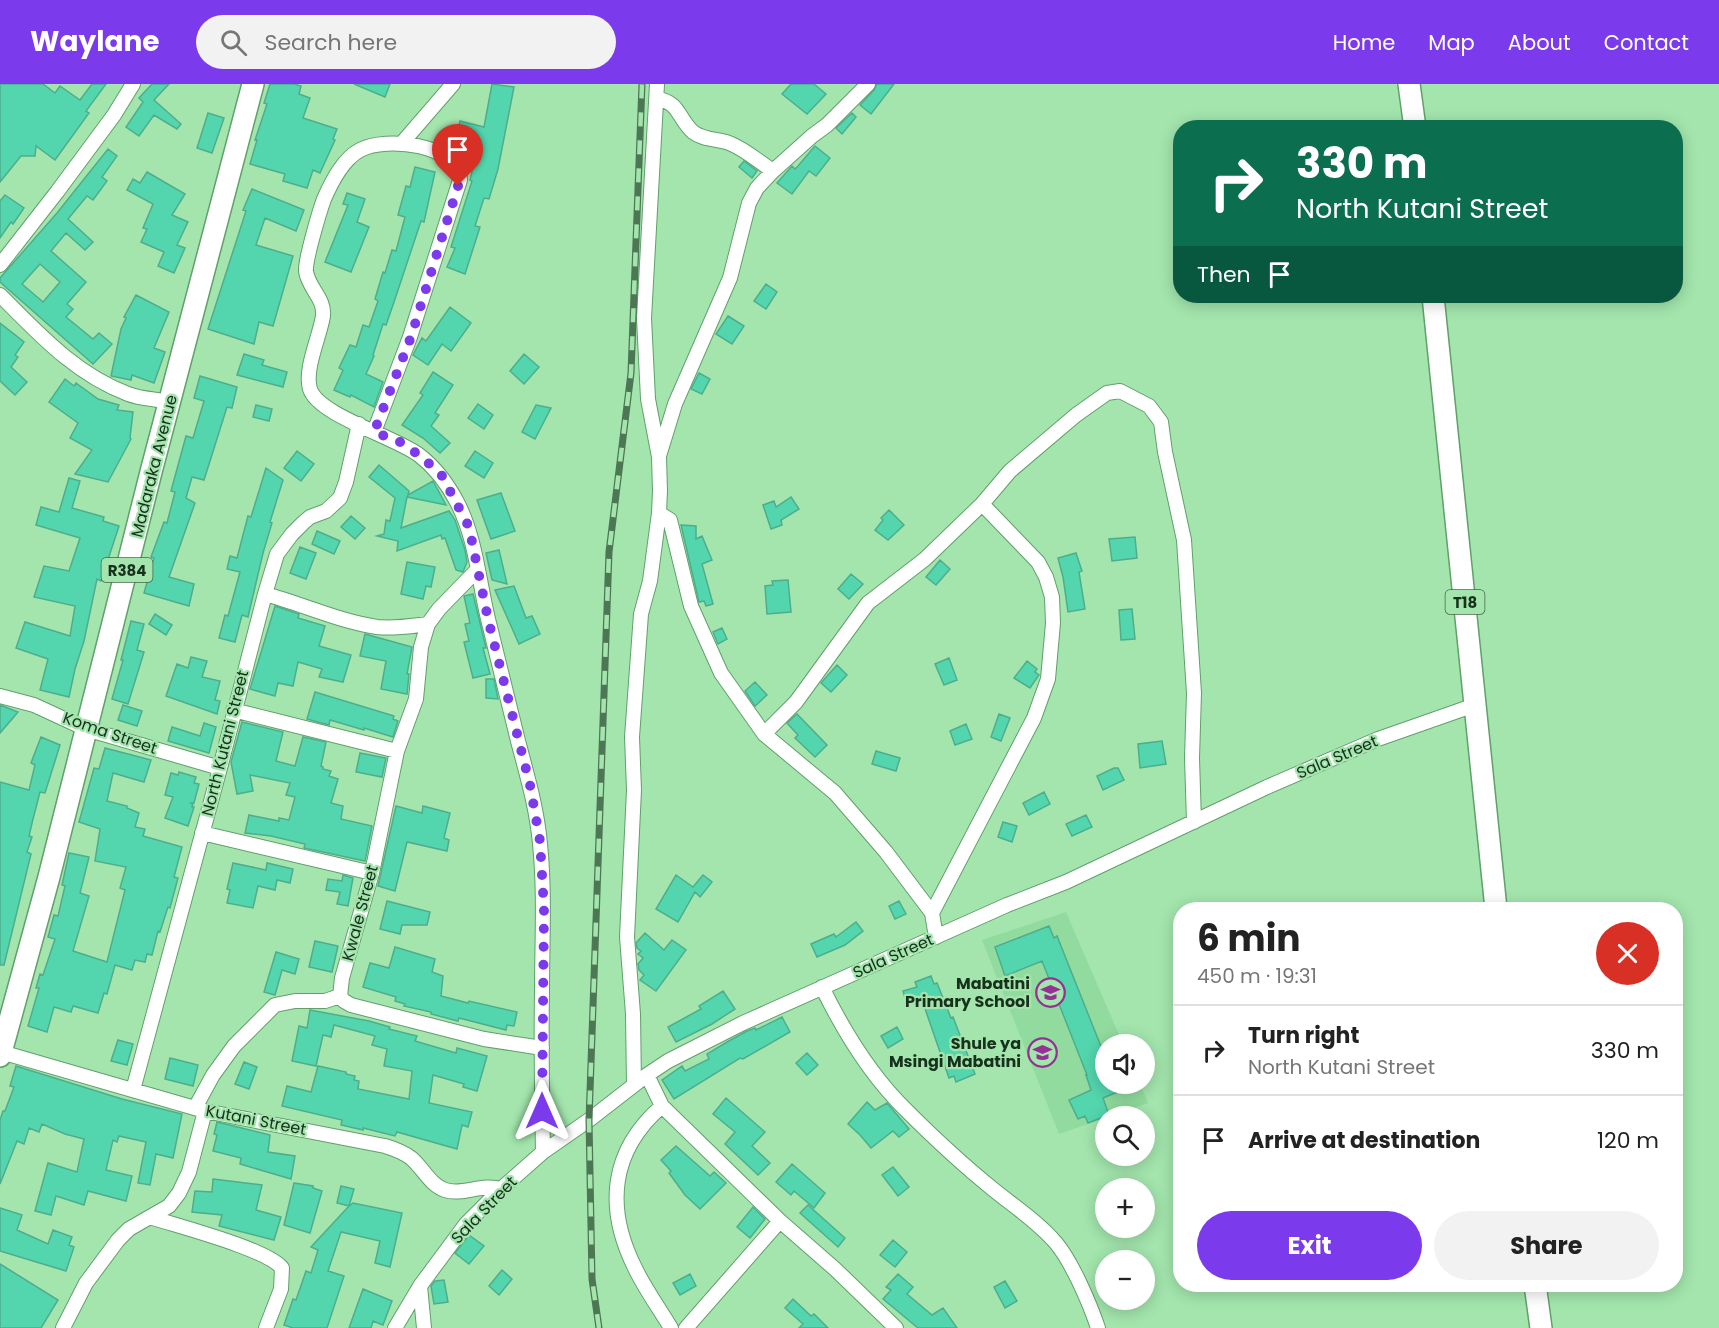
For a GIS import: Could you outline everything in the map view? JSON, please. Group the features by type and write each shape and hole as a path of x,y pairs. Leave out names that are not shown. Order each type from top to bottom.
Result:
{"main road":[{"name":"Madaraka Avenue","path":"1,1054 253,84"},
{"path":"1409,84 1414,120"},
{"name":"T18","path":"1434,303 1495,902"},
{"path":"1536,1292 1541,1328"}],"street":[{"path":"0,265 57,192 134,84"},
{"path":"402,143 453,84"},
{"path":"634,1085 633,1014 627,937 634,790 632,737 641,614 650,581 659,513 659,457 648,399 644,318 657,84"},
{"path":"659,457 675,404 730,278 749,203 757,188 868,84"},
{"path":"657,99 673,104 686,124 699,136 730,144 745,151 773,171"},
{"path":"374,432 411,337 459,180 459,172 448,159 440,154 402,143 368,147 349,157 331,185 319,214 306,270 323,306 323,317 312,353 309,387 316,401 374,432 400,442 441,474 469,527 477,570 530,785 540,841 544,909 543,1152"},
{"path":"0,295 47,342 82,371 130,395 169,402"},
{"path":"764,734 796,702 868,603 924,559 982,504 1010,471 1076,415 1107,393 1120,392 1143,402 1156,413 1161,422 1165,452 1184,540 1194,693 1192,758 1194,822"},
{"name":"North Kutani Street","path":"133,1090 220,768 233,710 277,554 303,523 310,517 326,511 340,498 348,476 360,424"},
{"path":"932,913 1034,718 1048,679 1053,623 1052,597 1046,578 1038,562 982,504"},
{"path":"659,513 670,520 691,606 721,673 764,734 835,793 886,852 932,913 936,937"},
{"path":"265,594 302,604 344,620 379,627 428,624 439,609 477,570"},
{"name":"Kwale Street","path":"340,996 342,978 372,873 397,751 416,699 421,647 428,624"},
{"name":"Koma Street","path":"0,696 34,705 86,729 220,768"},
{"name":"Sala Street","path":"395,1328 420,1286 465,1224 543,1152 647,1075 721,1034 822,987 1007,905 1066,882 1267,787 1378,739 1475,705"},
{"path":"233,710 397,751"},
{"path":"202,833 372,873"},
{"path":"822,987 854,1044 882,1084 905,1110 961,1162 1038,1224 1057,1244 1067,1260 1098,1328"},
{"path":"63,1328 86,1283 118,1240 129,1229 169,1206 179,1193 189,1172 200,1110 213,1074 234,1046 275,1005 294,1001 325,1001 340,996 351,1005 440,1028 484,1039 542,1048"},
{"name":"Kutani Street","path":"1,1054 200,1110 386,1146 405,1154 437,1185 449,1191 491,1186 501,1189"},
{"path":"647,1075 662,1106 780,1221 835,1269 896,1328"},
{"path":"662,1106 649,1117 626,1150 618,1174 615,1196 617,1217 624,1242 636,1270 670,1328"},
{"path":"150,1217 251,1250 278,1262 282,1268 281,1288 266,1328"},
{"path":"686,1328 780,1221"},
{"path":"420,1286 424,1328"}],"shaded area":[{"name":"Mabatini Primary School","path":"1066,912 1119,1034 1095,1034 1095,1094 1144,1094 1148,1103 1139,1106 1095,1106 1095,1121 1059,1134 982,940"}],"building":[{"path":"0,84 43,84 55,93 60,86 80,100 92,84 106,84 86,111 89,113 55,160 36,146 35,156 21,156 0,182"},
{"path":"152,84 169,84 154,100 181,124 177,129 154,115 139,136 126,127 143,102 139,98"},
{"path":"270,84 301,86 299,94 310,98 303,118 337,129 333,139 335,140 320,173 313,170 307,188 283,181 285,174 250,164 267,104 264,103"},
{"path":"354,84 390,84 385,97"},
{"path":"492,84 514,87 498,169 489,199 484,198 475,226 480,227 465,274 447,267 455,248 451,247 472,181 470,180 476,155 453,150 460,121 484,127"},
{"path":"791,84 814,84 826,94 807,114 782,94"},
{"path":"877,84 894,84 871,114 860,105"},
{"path":"208,113 224,118 212,153 197,148"},
{"path":"852,113 856,117 842,134 836,128"},
{"path":"815,146 830,158 816,176 809,171 792,194 777,183 792,166 795,169"},
{"path":"108,149 117,156 102,177 107,181 93,200 87,196 68,219 93,242 85,250 66,233 51,251 86,282 67,304 73,309 66,317 93,339 99,333 112,344 93,364 0,282 0,278 57,213","holes":["40,264 60,282 43,302 22,284"]},
{"path":"744,161 757,171 752,178 739,167"},
{"path":"415,167 435,172 424,222 421,221 386,325 383,324 366,374 383,382 374,407 351,395 350,397 334,390 343,370 339,368 350,345 356,347 363,325 369,327 378,301 375,299 383,272 385,273 392,250 396,251 405,217 398,215 406,186 410,187"},
{"path":"147,172 185,194 172,215 188,222 177,245 185,248 174,273 158,266 164,252 141,242 147,229 143,228 153,204 127,190 133,179 140,183"},
{"path":"252,189 304,210 296,231 265,218 256,245 293,256 273,326 259,322 254,344 208,329 246,211 243,210"},
{"path":"347,193 365,199 357,222 369,227 351,272 325,262 348,205 343,204"},
{"path":"5,195 24,208 0,238 0,201"},
{"path":"766,284 777,292 766,309 754,301"},
{"path":"136,295 169,312 154,348 165,352 154,383 132,375 131,380 111,376 121,329 126,318 124,317"},
{"path":"450,307 471,323 451,351 442,344 428,365 413,355 422,338 426,341"},
{"path":"728,316 744,326 732,344 716,334"},
{"path":"0,323 24,342 15,355 18,357 11,367 27,382 15,395 0,381"},
{"path":"244,354 264,360 262,365 287,372 283,387 237,375"},
{"path":"524,354 539,367 524,384 510,371"},
{"path":"433,372 453,385 435,413 439,415 431,426 450,443 440,453 423,438 402,425 423,395 420,393"},
{"path":"699,373 710,379 702,394 691,389"},
{"path":"200,376 237,387 232,408 227,407 204,480 192,477 186,498 195,503 169,577 194,584 189,606 144,593 154,558 151,557 164,522 167,523 175,492 171,491 186,436 193,438 204,401 194,398"},
{"path":"65,379 74,386 76,383 98,399 119,405 117,410 133,412 131,439 108,482 75,474 92,450 70,438 78,423 49,402"},
{"path":"478,404 493,415 484,429 468,418"},
{"path":"256,405 272,409 269,421 253,417"},
{"path":"536,405 551,408 535,439 522,432"},
{"path":"297,451 314,464 301,481 284,468"},
{"path":"475,451 493,463 484,478 465,466"},
{"path":"379,465 409,491 408,495 433,481 446,505 407,497 401,528 449,511 455,520 465,550 467,562 463,572 456,570 445,538 442,539 441,535 397,551 398,541 377,536 384,534 386,520 390,521 395,498 369,477"},
{"path":"266,468 283,480 270,522 272,523 248,617 242,615 235,642 219,638 225,615 228,616 240,572 227,569 230,556 237,558 248,516 251,517"},
{"path":"69,478 80,481 72,508 104,517 103,521 119,526 101,581 97,579 69,697 40,690 48,659 16,648 25,622 70,636 75,606 34,597 44,566 69,571 80,538 36,525 41,507 59,512"},
{"path":"501,493 515,531 491,539 477,500"},
{"path":"791,497 799,509 781,520 782,525 771,529 763,505 774,501 776,507"},
{"path":"889,510 904,525 888,540 875,530 883,520 881,518"},
{"path":"351,516 365,528 355,539 341,527"},
{"path":"681,525 696,526 696,539 702,536 712,560 702,564 713,604 706,606 704,601 699,602"},
{"path":"317,531 340,541 334,554 312,544"},
{"path":"1135,537 1137,558 1112,561 1109,539"},
{"path":"300,547 316,553 306,579 290,573"},
{"path":"499,550 507,584 492,580 486,553"},
{"path":"1076,553 1082,571 1079,572 1085,609 1068,612 1058,558"},
{"path":"940,560 950,569 936,585 926,577"},
{"path":"407,562 435,567 431,587 426,586 423,599 401,594"},
{"path":"851,574 863,584 849,599 838,589"},
{"path":"788,580 791,612 767,614 765,586 773,585 772,581"},
{"path":"514,586 526,618 532,616 540,634 519,644 495,590"},
{"path":"473,594 490,674 473,678 464,642 469,641 465,624 470,623 464,596"},
{"path":"275,606 299,614 298,618 325,626 319,646 351,655 343,682 319,677 322,669 298,662 293,686 278,683 275,696 250,689"},
{"path":"1132,609 1135,639 1121,640 1119,610"},
{"path":"155,614 172,625 166,635 149,624"},
{"path":"131,621 144,624 137,650 144,652 128,704 112,699"},
{"path":"722,628 727,639 718,644 713,632"},
{"path":"365,634 412,647 407,674 409,674 407,694 381,689 386,661 360,656"},
{"path":"191,657 207,661 202,677 220,681 215,700 220,701 217,714 166,696 177,664 188,668"},
{"path":"949,658 957,680 944,685 935,664"},
{"path":"1027,661 1037,669 1035,672 1039,675 1030,688 1014,678"},
{"path":"837,665 847,675 831,692 821,683"},
{"path":"486,679 494,679 498,699 486,698"},
{"path":"755,682 767,695 755,706 745,691"},
{"path":"315,692 394,716 393,719 398,721 393,737 330,720 329,725 307,719"},
{"path":"0,705 18,712 0,733"},
{"path":"123,705 142,711 137,726 118,720"},
{"path":"797,714 827,745 815,757 795,738 798,735 787,723"},
{"path":"999,714 1010,718 1001,741 991,737"},
{"path":"242,722 283,732 276,761 295,766 303,737 326,742 321,766 331,771 329,776 338,779 331,803 343,806 341,819 372,826 365,861 304,848 305,844 271,836 245,833 249,815 279,821 279,818 289,820 295,797 286,795 290,783 250,775 253,791 237,794 231,762"},
{"path":"204,723 216,727 209,753 168,741 172,727 200,736"},
{"path":"966,724 972,739 955,745 950,731"},
{"path":"41,737 60,745 45,793 40,792 29,836 32,837 27,852 31,854 4,965 0,965 0,782 29,790 35,765 31,763"},
{"path":"1162,741 1166,764 1140,768 1138,744"},
{"path":"105,748 151,760 144,782 113,773 107,801 127,806 139,813 135,827 145,829 143,836 182,847 174,877 178,878 170,908 168,907 160,932 158,931 152,955 147,954 145,962 135,960 132,970 115,965 107,994 104,993 98,1013 73,1006 71,1012 54,1007 47,1032 28,1026 39,988 36,988 40,974 43,975 55,939 48,937 54,915 58,916 69,853 89,857 80,893 89,896 73,951 107,962 125,890 120,888 126,867 95,861 100,829 79,822 94,768 99,769"},
{"path":"876,751 900,758 896,771 872,764"},
{"path":"360,753 386,758 382,777 356,772"},
{"path":"1118,768 1124,780 1103,790 1097,776"},
{"path":"179,772 196,777 194,783 199,784 194,803 190,803 194,807 188,826 165,818 173,797 165,795 171,773 178,775"},
{"path":"1044,792 1050,804 1029,815 1023,803"},
{"path":"396,806 422,813 423,806 450,813 444,838 449,840 447,851 407,842 395,891 378,886"},
{"path":"1086,815 1092,827 1072,836 1066,824"},
{"path":"1003,822 1017,826 1012,842 998,837"},
{"path":"233,863 266,870 267,863 293,869 290,883 277,880 275,890 258,886 253,908 227,903 230,890 227,889"},
{"path":"343,875 353,878 348,906 337,904 340,892 326,890 328,879 342,881"},
{"path":"676,875 693,887 703,875 712,882 700,897 695,892 678,922 656,909"},
{"path":"387,901 430,912 427,925 402,925 400,934 380,929"},
{"path":"899,901 906,914 895,919 889,906"},
{"path":"856,922 863,931 845,945 817,957 811,944 834,934 836,937"},
{"path":"1049,926 1054,938 1057,936 1096,1034 1095,1094 1113,1094 1103,1098 1106,1106 1095,1106 1095,1120 1088,1123 1085,1116 1078,1119 1069,1100 1091,1090 1042,961 1005,976 995,947"},
{"path":"645,933 664,950 672,940 686,950 656,991 640,980 644,975 639,970 638,964 643,958 638,954 641,951 637,948 636,943"},
{"path":"315,941 338,946 332,972 309,967"},
{"path":"395,947 435,959 432,972 443,976 441,996 517,1012 514,1026 507,1025 506,1030 459,1018 458,1021 404,1006 405,1004 395,1001 396,997 363,987 370,963 389,968"},
{"path":"276,952 299,959 295,974 282,970 275,995 264,992"},
{"path":"931,976 934,984 937,983 951,1018 953,1017 975,1074 956,1082 954,1076 949,1078 922,1000 907,1005 903,991 917,987 915,982"},
{"path":"723,991 735,1009 712,1024 676,1042 668,1027 701,1009 699,1006"},
{"path":"310,1010 390,1027 389,1029 417,1036 415,1041 456,1053 457,1048 487,1056 477,1091 463,1087 464,1084 433,1075 429,1103 472,1112 468,1127 462,1125 457,1149 397,1132 395,1136 341,1125 342,1120 282,1106 287,1086 311,1092 318,1066 355,1076 354,1080 359,1081 358,1089 409,1099 412,1071 384,1066 387,1049 372,1045 375,1036 334,1025 331,1037 323,1035 316,1066 292,1061 299,1026 307,1028"},
{"path":"782,1017 790,1032 743,1059 740,1058 674,1099 662,1080 682,1066 685,1071 709,1059 707,1054 747,1031 755,1028 756,1030"},
{"path":"897,1027 903,1039 888,1048 881,1036"},
{"path":"118,1040 133,1044 127,1065 111,1061"},
{"path":"807,1053 818,1065 807,1075 796,1063"},
{"path":"170,1058 198,1065 193,1086 165,1079"},
{"path":"244,1062 257,1067 249,1089 235,1084"},
{"path":"16,1066 122,1099 182,1114 173,1158 156,1154 150,1185 138,1183 146,1142 119,1136 117,1142 113,1140 106,1170 132,1176 126,1201 88,1191 84,1205 56,1196 51,1215 35,1211 48,1163 77,1172 84,1139 42,1124 39,1132 29,1128 24,1144 17,1141 0,1184 0,1120 14,1087 10,1086"},
{"path":"726,1098 765,1132 752,1146 770,1163 758,1175 725,1144 735,1132 713,1114"},
{"path":"867,1102 875,1110 887,1103 909,1129 899,1137 893,1131 871,1148 848,1124"},
{"path":"217,1122 270,1135 268,1152 295,1156 291,1179 240,1164 241,1158 213,1151"},
{"path":"676,1146 710,1176 714,1172 726,1183 700,1209 685,1195 669,1173 671,1171 661,1160"},
{"path":"792,1164 825,1193 814,1208 794,1191 791,1195 776,1182"},
{"path":"893,1167 909,1187 898,1196 882,1175"},
{"path":"213,1179 262,1185 256,1210 281,1217 274,1240 219,1226 222,1215 192,1212 195,1191 212,1192"},
{"path":"294,1183 313,1186 322,1191 310,1233 284,1225"},
{"path":"341,1186 354,1189 349,1206 337,1203"},
{"path":"353,1203 402,1213 390,1267 375,1263 380,1241 341,1232 328,1271 344,1276 327,1328 293,1328 284,1325 306,1271 311,1273 318,1250 311,1247"},
{"path":"808,1205 845,1238 838,1247 800,1213"},
{"path":"753,1207 765,1219 750,1238 737,1227"},
{"path":"0,1208 22,1215 17,1230 48,1244 53,1230 72,1237 69,1245 74,1247 66,1271 0,1251"},
{"path":"469,1235 484,1246 469,1264 455,1253"},
{"path":"893,1240 907,1252 895,1267 880,1255"},
{"path":"0,1264 58,1300 41,1328 0,1328"},
{"path":"502,1270 512,1279 499,1295 489,1286"},
{"path":"690,1274 696,1286 680,1295 673,1283"},
{"path":"898,1274 913,1287 907,1294 932,1315 943,1308 957,1328 918,1328 883,1299 891,1290 886,1287"},
{"path":"444,1280 448,1302 434,1304 431,1286 435,1281"},
{"path":"1005,1281 1017,1301 1005,1308 994,1287"},
{"path":"363,1289 392,1301 383,1325 373,1321 371,1328 349,1328"},
{"path":"793,1299 811,1316 814,1314 828,1328 799,1328 803,1324 785,1308"}],"railway":[{"path":"599,1328 592,1279 589,1120 609,552 631,373 642,84"}],"place":[{"name":"Mabatini Primary School","path":"1051,992"},
{"name":"Shule ya Msingi Mabatini","path":"1042,1052"}],"route":[{"path":"458,186 411,337 374,432 400,442 441,474 469,527 488,619 530,785 540,841 544,909 542,1111"}]}
